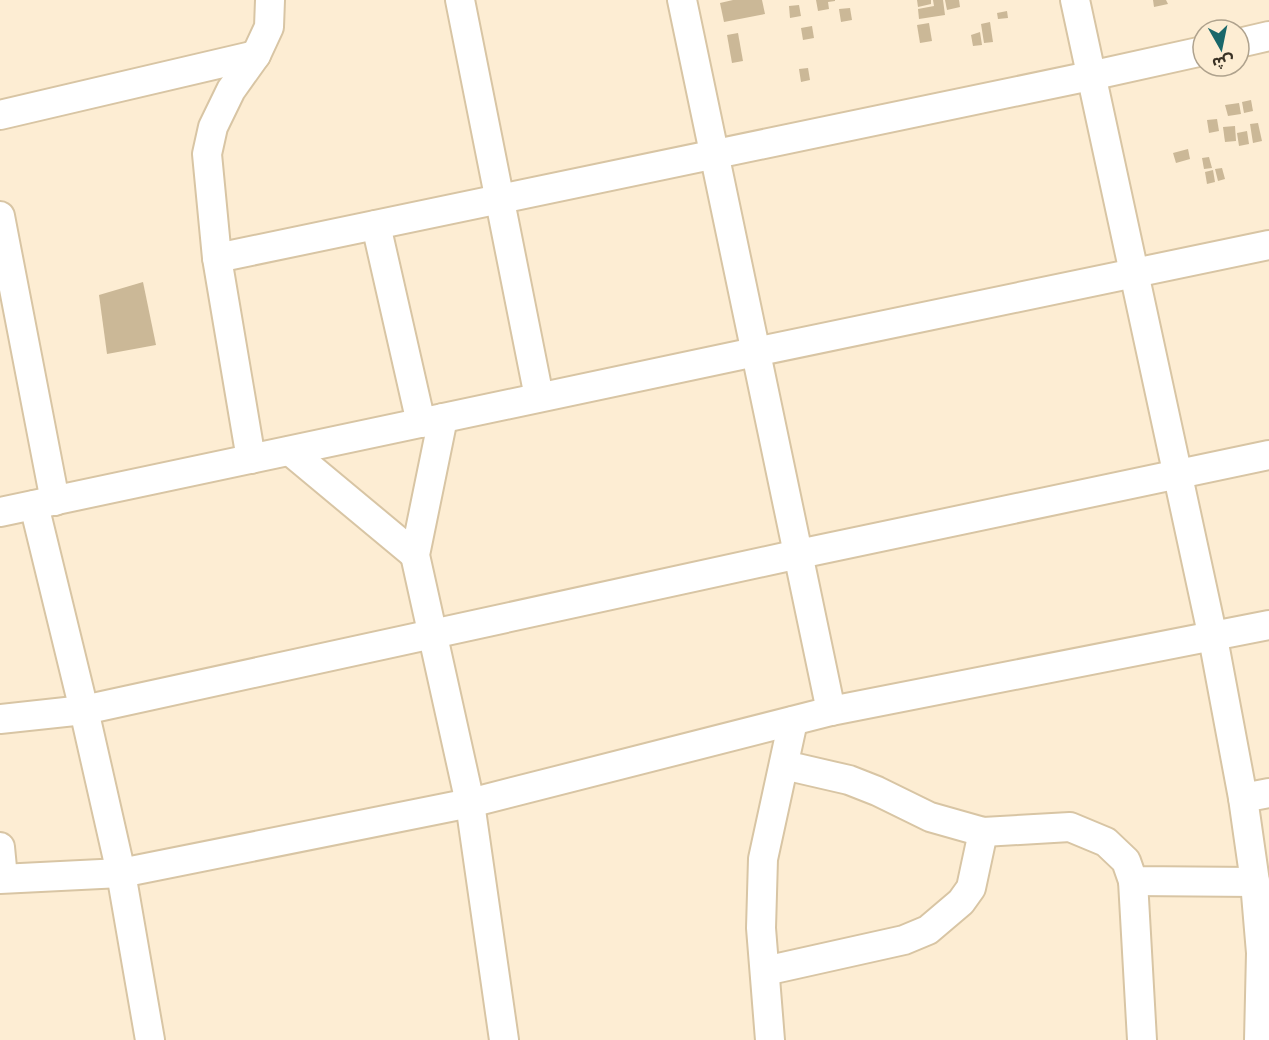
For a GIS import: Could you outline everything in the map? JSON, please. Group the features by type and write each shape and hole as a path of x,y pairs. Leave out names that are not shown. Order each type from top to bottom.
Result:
{"street":[{"path":"251,459 217,258 207,154 213,127 231,90 256,55 269,27 270,0"},
{"path":"460,0 539,397"},
{"path":"682,0 831,711"},
{"path":"1075,0 1213,638 1256,796 1255,882 1265,952 1259,1040"},
{"path":"1251,40 1269,36"},
{"path":"217,258 1191,54"},
{"path":"0,115 256,55"},
{"path":"0,216 44,503 84,710 121,873 150,1040"},
{"path":"376,225 432,421 415,555 471,803 504,1040"},
{"path":"0,512 1269,245"},
{"path":"290,451 415,555"},
{"path":"0,719 84,710 799,554 1269,456"},
{"path":"0,847 2,879 121,873 471,803 831,711 1213,638 1269,625"},
{"path":"770,1040 761,928 763,859 793,721"},
{"path":"784,765 849,780 930,817 983,832 1070,827 1107,842 1126,861 1134,881 1142,1040"},
{"path":"765,971 904,940 928,930 961,902 971,888 983,832"},
{"path":"1134,881 1255,882"}],"building":[{"path":"733,0 762,0 765,14 724,22 720,3"},
{"path":"816,0 835,1 828,2 829,9 818,11"},
{"path":"917,0 931,0 931,4 918,7"},
{"path":"933,0 943,0 945,15 919,19 918,9 934,6"},
{"path":"945,0 959,0 960,7 947,10"},
{"path":"1153,0 1166,0 1168,4 1154,7"},
{"path":"799,5 801,16 790,18 789,6"},
{"path":"850,8 852,20 841,22 839,9"},
{"path":"1007,11 1008,18 998,19 997,13"},
{"path":"990,22 993,42 984,43 981,24"},
{"path":"929,23 932,41 920,43 917,25"},
{"path":"812,26 814,38 803,40 801,28"},
{"path":"980,32 982,45 973,46 971,35"},
{"path":"738,33 743,61 732,63 727,35"},
{"path":"808,68 810,80 801,82 799,69"},
{"path":"1251,100 1253,111 1244,113 1242,102"},
{"path":"1239,103 1241,114 1228,116 1225,105"},
{"path":"1217,119 1219,131 1209,133 1207,120"},
{"path":"1258,123 1262,141 1253,143 1250,124"},
{"path":"1235,126 1236,141 1225,142 1223,127"},
{"path":"1247,131 1249,144 1239,146 1237,133"},
{"path":"1188,149 1190,159 1176,163 1173,153"},
{"path":"1209,157 1212,168 1204,169 1202,158"},
{"path":"1222,168 1225,179 1218,181 1215,169"},
{"path":"1213,170 1215,182 1207,184 1205,172"},
{"path":"143,282 156,345 107,354 99,295"}]}
